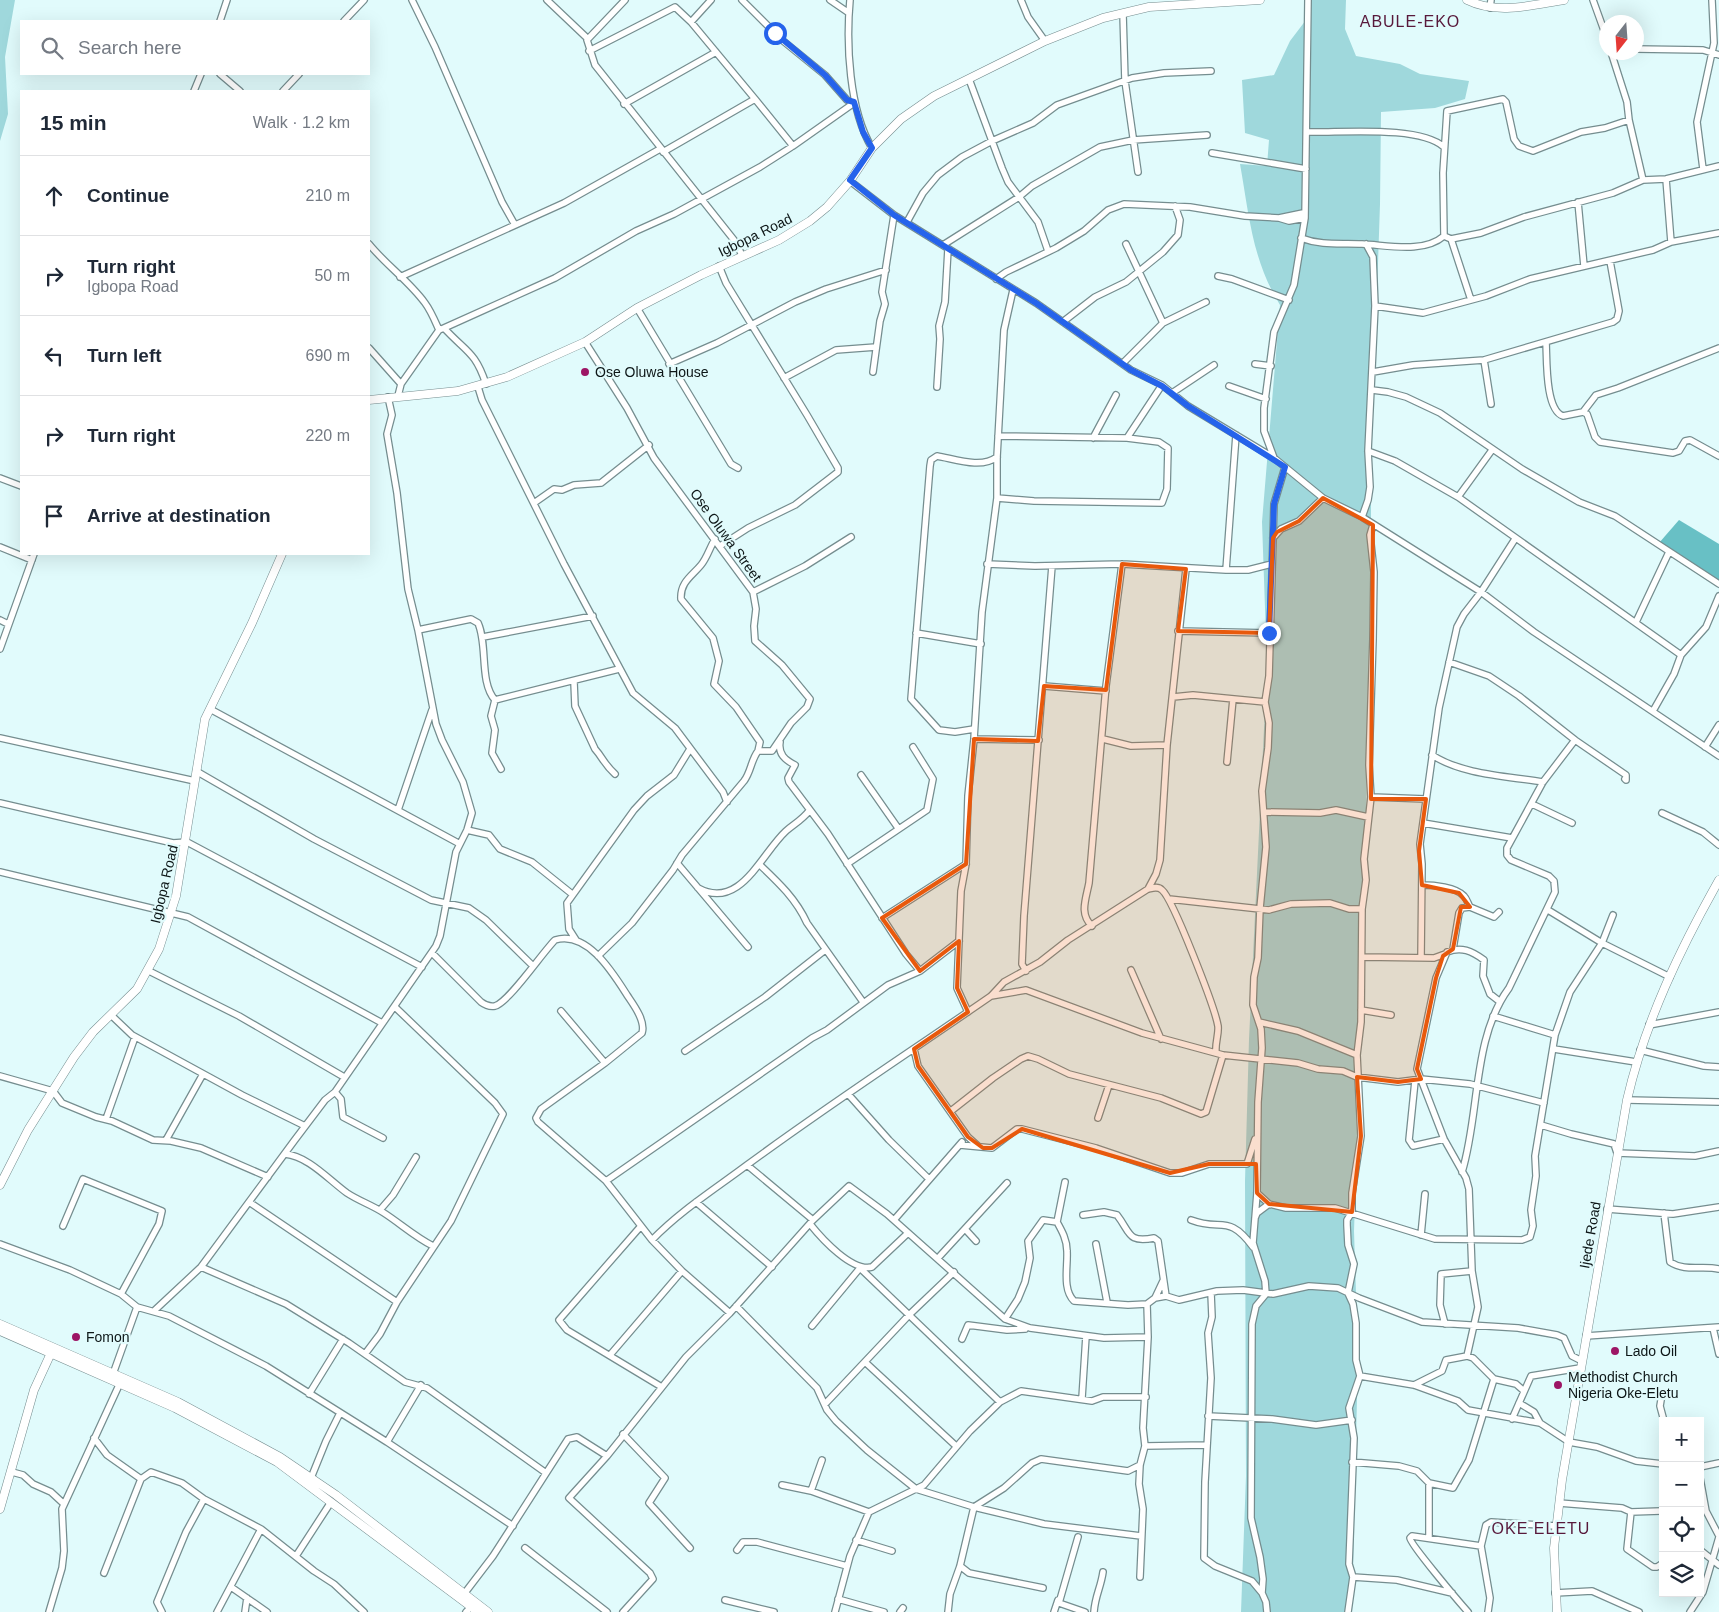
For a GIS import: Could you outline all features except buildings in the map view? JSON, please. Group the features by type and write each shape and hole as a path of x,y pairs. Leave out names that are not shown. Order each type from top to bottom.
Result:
{"street":[{"path":"220,20 227,0"},
{"path":"345,20 364,0"},
{"path":"412,0 435,47 502,202 515,225"},
{"path":"547,0 587,38 589,51 595,64 624,104 734,240 742,255"},
{"path":"587,38 626,0"},
{"path":"691,22 711,0"},
{"path":"742,0 782,40 825,75 847,100 854,102"},
{"path":"830,0 849,13"},
{"path":"850,0 849,13 854,102 863,132 872,148"},
{"path":"1021,0 1028,17 1045,41"},
{"name":"Igbopa Road","path":"370,400 458,392 482,386 585,342 637,308 718,266 779,240 801,227 831,202 850,180 872,148 893,126 924,103 1045,41 1086,24 1149,8 1182,3 1260,0"},
{"path":"1274,458 1264,431 1266,399 1274,332 1289,300 1296,277 1304,215 1308,0"},
{"path":"1467,0 1515,7 1564,0"},
{"path":"1593,0 1599,17"},
{"path":"1703,169 1697,122 1714,43 1712,0"},
{"path":"589,51 675,7 691,22 793,146"},
{"path":"1123,14 1125,81 1138,172"},
{"path":"1644,50 1703,50 1719,55"},
{"path":"624,104 716,52"},
{"path":"1614,60 1627,102 1628,120 1643,180"},
{"path":"907,222 931,182 962,157 992,140 1033,123 1057,106 1146,75 1211,71"},
{"path":"194,90 201,75"},
{"path":"221,75 239,90"},
{"path":"284,90 299,75"},
{"path":"969,79 1002,168 1019,197 1038,222 1048,251"},
{"path":"400,277 564,203 755,99"},
{"path":"1444,236 1444,147 1447,111 1499,99 1506,102 1514,140 1519,146 1533,151 1581,132 1605,128 1628,120"},
{"path":"398,396 401,384 442,329 555,278 636,231 674,214 760,167 854,102"},
{"path":"1307,132 1376,132 1422,136 1432,139 1444,147"},
{"path":"945,247 1019,197 1032,186 1084,158 1095,149 1132,140 1207,135"},
{"path":"1212,153 1306,169"},
{"path":"1444,236 1451,239 1481,233 1524,216 1613,193 1643,180 1666,179 1719,166"},
{"path":"1666,179 1671,242"},
{"path":"850,180 894,215 1064,321 1131,370 1162,386 1188,406 1274,458 1323,498 1362,517 1481,592 1534,632 1719,756"},
{"path":"1578,202 1584,266"},
{"path":"996,280 1006,272 1084,231 1108,210 1124,204 1175,206 1245,216 1279,218 1304,215"},
{"path":"1064,321 1080,307 1104,292 1126,282 1164,252 1178,235 1180,220 1175,206"},
{"path":"873,372 880,321 885,304 882,292 894,215"},
{"path":"1288,221 1304,215"},
{"path":"1279,218 1288,221 1302,230"},
{"path":"1375,306 1423,313 1471,300 1530,279 1653,250 1671,242 1719,233"},
{"path":"1301,238 1322,244 1416,246 1437,241 1444,236"},
{"path":"1451,239 1471,300"},
{"path":"1126,244 1140,270 1163,322"},
{"path":"1362,517 1370,488 1368,451 1375,306 1374,264 1366,244"},
{"path":"370,245 384,263 424,302 442,329 478,360 486,409 564,564 594,616 619,669 633,693 643,704 668,722 723,792 727,802"},
{"path":"937,387 939,326 945,302 945,247"},
{"path":"1372,372 1413,365 1484,360 1613,322 1617,319 1619,311 1610,261"},
{"path":"718,266 726,284 812,422 838,468 838,472 795,504 748,528 720,546"},
{"path":"669,364 826,289 886,270"},
{"path":"1218,276 1289,300"},
{"path":"968,1012 957,988 961,891 966,864 968,796 987,564 997,498 997,457 1004,330 1013,290"},
{"path":"1123,363 1163,322 1206,302"},
{"path":"637,308 731,464 738,468"},
{"name":"Ose Oluwa Street","path":"585,342 654,458 753,592 756,609 755,641 782,665 810,700 807,707 781,738"},
{"path":"1546,342 1549,396 1555,410 1562,416 1583,412 1596,394 1624,386 1719,348"},
{"path":"784,378 836,350 876,347"},
{"path":"370,349 401,384"},
{"path":"1484,360 1491,404"},
{"path":"1172,393 1214,364"},
{"path":"1255,364 1271,366"},
{"path":"1128,438 1162,386"},
{"path":"1229,386 1266,399"},
{"path":"1372,390 1406,397 1440,413 1492,450 1579,502 1614,516 1719,584"},
{"path":"1093,438 1116,395"},
{"path":"155,1310 201,1267 284,1154 335,1092 432,953 440,936 452,870 471,818 471,806 453,759 442,740 432,710 418,630 408,589 398,493 387,434 392,415 388,397"},
{"path":"1583,412 1587,414 1594,437 1600,442 1673,453 1690,440 1719,456"},
{"path":"1226,570 1236,435"},
{"path":"997,498 1034,501 1162,503 1167,489 1168,448 1159,442 1128,438 998,436"},
{"path":"534,503 554,489 562,490 574,485 601,483 648,445"},
{"path":"1458,497 1492,450"},
{"path":"1368,451 1395,462 1458,497 1681,655"},
{"path":"974,728 955,732 939,730 913,702 916,633 931,460 936,456 980,463 990,462 997,457"},
{"path":"1254,1249 1257,1193 1257,1132 1263,1027 1259,1022 1253,1005 1254,977 1258,958 1260,908 1266,847 1262,791 1269,723 1265,702 1269,676 1275,494 1285,467"},
{"path":"0,478 20,486"},
{"path":"1273,538 1280,529 1299,521 1323,498"},
{"path":"1348,1612 1353,1577 1349,1564 1354,1438 1349,1408 1360,1376 1356,1360 1357,1329 1353,1304 1348,1293 1354,1264 1348,1245 1347,1220 1352,1212 1352,1193 1362,1136 1357,1055 1361,1010 1362,909 1366,880 1364,859 1371,797 1369,765 1373,565 1370,536 1373,525"},
{"path":"753,592 804,566 851,537"},
{"path":"598,956 632,923 677,863 749,774 754,755 758,751 760,742 736,707 714,684 719,661 713,638 681,599 682,587 693,572 702,564 715,539"},
{"path":"1421,958 1422,864 1419,851 1438,708 1457,627 1515,539"},
{"path":"0,547 20,553"},
{"path":"1636,622 1669,552"},
{"name":"Igbopa Road","path":"0,1186 17,1148 74,1057 110,1015 137,989 149,971 173,913 187,842 202,733 210,709 241,647 282,555"},
{"path":"0,649 33,557"},
{"path":"987,564 1052,566 1122,564 1186,569 1248,570 1272,564"},
{"path":"1092,926 1084,918 1084,912 1089,883 1089,865 1103,739 1106,691 1122,564"},
{"path":"1026,971 1022,964 1024,916 1044,686 1052,566"},
{"path":"1148,889 1156,874 1160,860 1167,746 1186,569"},
{"path":"1653,711 1674,674 1681,655 1706,627 1719,596"},
{"path":"484,637 594,616"},
{"path":"418,630 471,619 478,623 484,637 485,668 490,692 495,700 491,716 495,730 492,753 501,769"},
{"path":"0,620 8,624"},
{"path":"1178,631 1269,633"},
{"path":"916,633 981,644"},
{"path":"1449,662 1488,676 1519,696 1575,740 1626,775 1625,779"},
{"path":"495,700 574,682 619,669"},
{"path":"574,682 575,706 604,764 615,774"},
{"path":"1044,686 1106,691"},
{"path":"1172,697 1193,695 1265,702"},
{"path":"1227,762 1233,699"},
{"path":"210,709 460,844"},
{"path":"398,810 432,710"},
{"path":"1705,746 1719,725"},
{"path":"0,738 195,781"},
{"path":"758,751 772,751 781,738"},
{"path":"781,738 779,748 784,759 794,765 788,778 789,782 825,831 882,918 920,971"},
{"path":"974,739 1039,740"},
{"path":"1103,739 1131,746 1167,746"},
{"path":"1462,1172 1470,1143 1488,1029 1499,1001 1508,988 1548,910 1555,892 1554,881 1549,876 1511,860 1507,848 1543,782 1575,740"},
{"path":"847,864 898,828 928,810 933,778 913,747"},
{"path":"690,750 674,775 647,796 634,810 572,894 565,908 570,932 576,940 598,956 620,980 644,1029 642,1033 605,1063 541,1109 536,1118 538,1122 606,1181 652,1240 682,1271 730,1313"},
{"path":"1432,755 1445,762 1483,772 1543,782"},
{"path":"196,771 314,839 431,900 469,908 498,931 532,965"},
{"path":"861,774 898,828"},
{"path":"1371,797 1426,799"},
{"path":"0,803 173,843 187,842 422,967"},
{"path":"1532,804 1572,823"},
{"path":"698,888 713,894 734,889 760,865 785,832 800,822 809,811"},
{"path":"1265,812 1340,811 1368,817"},
{"path":"1662,812 1703,832 1719,845"},
{"path":"1424,823 1512,838"},
{"path":"467,830 488,835 500,848 532,862 572,894"},
{"path":"677,863 748,947"},
{"path":"882,918 966,864"},
{"path":"760,865 785,888 825,950 863,1002"},
{"path":"0,872 188,917 382,1023"},
{"path":"1422,884 1439,886 1459,892 1466,898 1470,907"},
{"name":"Ijede Road","path":"1557,1612 1553,1565 1559,1503 1607,1209 1627,1100 1636,1062 1649,1025 1670,977 1718,884"},
{"path":"652,1240 696,1202 798,1127 991,996 1004,982 1026,971 1148,889 1157,887 1162,889 1169,899 1215,1012 1218,1030 1216,1052"},
{"path":"1169,899 1269,910 1291,904 1330,903 1349,909 1362,909"},
{"path":"1453,949 1459,913 1462,908 1470,907 1494,917 1499,912"},
{"path":"1548,910 1602,943 1670,977"},
{"path":"1257,1193 1269,1204 1288,1209 1333,1208 1440,1239 1522,1240 1530,1237 1533,1226 1531,1210 1536,1176 1534,1156 1556,1035 1570,992 1602,943 1613,915"},
{"path":"432,953 481,1002 490,1006 497,1006 513,991 532,965 556,940 576,940"},
{"path":"606,1181 812,1038 827,1030 888,985 920,971 959,941"},
{"path":"1362,957 1434,958 1453,949 1471,951 1484,960 1483,976 1490,994 1499,1001"},
{"path":"685,1051 765,997 825,950"},
{"path":"1444,1139 1414,1146 1409,1140 1418,1080 1417,1070 1431,1000 1445,954"},
{"path":"1434,958 1441,962"},
{"path":"1131,970 1161,1039"},
{"path":"149,971 238,1016 344,1077"},
{"path":"991,996 1026,990 1161,1039 1223,1055 1298,1063 1318,1069 1339,1070 1357,1077 1398,1082 1418,1080 1478,1086 1544,1103"},
{"path":"365,1354 380,1334 433,1246 454,1216 503,1114 495,1103 394,1007"},
{"path":"1361,1010 1391,1015"},
{"path":"561,1011 605,1063"},
{"path":"1649,1025 1719,1012"},
{"path":"110,1015 135,1037 306,1126"},
{"path":"1493,1016 1556,1035"},
{"path":"1263,1027 1276,1025 1298,1031 1357,1055"},
{"path":"106,1119 135,1037"},
{"path":"914,1049 918,1066 968,1137 978,1146"},
{"path":"1554,1049 1636,1062"},
{"path":"1640,1050 1704,1066 1719,1067"},
{"path":"951,1111 993,1078 1028,1056 1069,1074 1109,1086 1161,1098 1201,1114 1206,1112 1209,1105 1223,1055"},
{"path":"166,1140 204,1074"},
{"path":"0,1076 53,1091 62,1103 106,1119 153,1140 166,1140 201,1148 268,1177"},
{"path":"1418,1080 1469,1189 1472,1271 1478,1307 1467,1356"},
{"path":"1098,1118 1109,1086"},
{"path":"335,1092 341,1099 343,1117 383,1138"},
{"path":"848,1094 889,1140 929,1179"},
{"path":"1627,1100 1719,1102"},
{"path":"1541,1125 1571,1134 1610,1142 1617,1153 1695,1156 1719,1151"},
{"path":"960,1144 992,1148 1017,1129 1022,1129 1096,1148 1170,1173 1182,1173 1209,1164 1247,1164 1256,1174"},
{"path":"1247,1164 1257,1132"},
{"path":"894,1220 968,1137"},
{"path":"284,1154 294,1156 327,1176 354,1197 380,1210 415,1236 433,1246"},
{"path":"380,1210 393,1195 416,1157"},
{"path":"747,1165 811,1222 845,1258 860,1268 910,1314 1000,1402"},
{"path":"63,1226 83,1179 162,1211 159,1224 121,1294"},
{"path":"1065,1182 1057,1222 1063,1232 1068,1250 1068,1292 1074,1301 1128,1305 1147,1304 1155,1298 1166,1296 1179,1300 1243,1290 1266,1294 1280,1294 1313,1286 1338,1288 1422,1322 1518,1328 1562,1336 1572,1356 1581,1365"},
{"path":"938,1258 1007,1183"},
{"path":"624,1612 654,1578 570,1498 607,1456 660,1386 730,1313 811,1222 848,1186 855,1189 894,1220 1005,1319 1030,1328 1086,1336 1104,1338 1148,1337"},
{"path":"1421,1235 1425,1194"},
{"path":"248,1202 398,1302"},
{"path":"696,1202 772,1266"},
{"path":"1255,1220 1257,1213 1269,1204"},
{"path":"1607,1209 1681,1213 1719,1207"},
{"path":"1083,1215 1104,1212 1117,1214 1131,1237 1139,1241 1154,1238 1158,1241 1166,1296"},
{"path":"1664,1213 1670,1262 1687,1268 1704,1266 1719,1269"},
{"path":"1005,1319 1023,1290 1030,1258 1028,1241 1032,1233 1043,1220 1057,1222"},
{"path":"1191,1220 1199,1223 1234,1226 1245,1236 1254,1249 1265,1281 1266,1294 1256,1306 1252,1324 1251,1518 1263,1579 1262,1593"},
{"path":"641,1226 559,1320 567,1330 660,1386"},
{"path":"964,1229 976,1241"},
{"path":"812,1326 860,1268 872,1267 908,1233"},
{"path":"0,1244 70,1270 121,1294 137,1307 155,1310 266,1366 387,1442 513,1526"},
{"path":"1096,1244 1107,1302"},
{"path":"201,1267 286,1304 343,1339 404,1382 411,1385 421,1385 546,1473"},
{"path":"610,1355 682,1271"},
{"path":"1445,1324 1440,1305 1441,1274 1472,1271"},
{"path":"825,1404 910,1314 954,1272"},
{"path":"1155,1298 1163,1281"},
{"path":"1212,1294 1212,1316 1208,1333 1211,1378 1208,1416 1204,1558 1215,1566 1252,1581 1262,1593 1267,1606 1267,1612"},
{"path":"1353,1304 1360,1298"},
{"path":"1140,1578 1143,1509 1139,1484 1140,1465 1145,1446 1147,1304"},
{"path":"736,1306 816,1388 827,1410 845,1430 916,1489 974,1507 1044,1524 1141,1536"},
{"path":"113,1374 137,1307"},
{"path":"0,1324 220,1423 280,1457 311,1478 488,1612"},
{"path":"962,1339 968,1326 1007,1330 1030,1328"},
{"path":"1586,1336 1716,1328 1719,1354"},
{"path":"0,1331 218,1428 277,1462 332,1502 469,1609 478,1612"},
{"path":"1082,1398 1086,1336"},
{"path":"309,1394 343,1339"},
{"path":"0,1509 34,1390 51,1353"},
{"path":"1414,1386 1442,1371 1446,1360 1467,1356 1478,1361 1494,1379 1516,1384 1524,1391"},
{"path":"865,1362 956,1446"},
{"path":"1512,1419 1528,1380 1534,1374 1581,1365"},
{"path":"1360,1376 1414,1386 1458,1401 1468,1410 1540,1423 1569,1442 1596,1447 1636,1461 1659,1464"},
{"path":"1352,1462 1399,1466 1417,1472 1429,1483 1451,1489 1455,1486 1458,1476 1469,1460 1494,1379"},
{"path":"49,1612 62,1568 64,1552 61,1517 64,1504 120,1383"},
{"path":"387,1442 421,1385"},
{"path":"835,1612 856,1540 870,1512 928,1482 956,1446 1000,1402 1021,1391 1082,1398 1092,1401 1103,1397 1146,1397"},
{"path":"1662,1394 1660,1406 1663,1417"},
{"path":"1519,1403 1534,1412 1540,1423"},
{"path":"311,1478 326,1440 340,1413"},
{"path":"1208,1416 1252,1417 1316,1425 1352,1420"},
{"path":"623,1434 665,1478 649,1503 690,1548"},
{"path":"464,1594 513,1526 568,1439 574,1437 607,1456"},
{"path":"94,1438 107,1456 140,1480"},
{"path":"1145,1446 1207,1445"},
{"path":"811,1491 822,1460"},
{"path":"948,1612 950,1594 960,1566 974,1507 1004,1488 1037,1460 1128,1471 1140,1465"},
{"path":"1704,1466 1719,1463"},
{"path":"12,1472 23,1476 32,1484 51,1492 64,1504"},
{"path":"104,1573 140,1480 148,1473 155,1472 182,1482 204,1499 261,1529 334,1584 364,1612"},
{"path":"1429,1483 1429,1537"},
{"path":"782,1485 811,1491 870,1512"},
{"path":"162,1612 157,1602 186,1532 204,1499"},
{"path":"1690,1612 1703,1592 1719,1537 1717,1529 1706,1511 1704,1500"},
{"path":"296,1556 332,1502"},
{"path":"1559,1503 1622,1508 1631,1512 1659,1511"},
{"path":"1631,1512 1627,1549 1653,1567 1659,1566"},
{"path":"1488,1612 1490,1598 1481,1546 1486,1526 1491,1522 1556,1526"},
{"path":"217,1612 261,1529"},
{"path":"1468,1612 1452,1594 1429,1562 1410,1542 1412,1536 1481,1546"},
{"path":"1054,1612 1078,1538"},
{"path":"856,1540 892,1551"},
{"path":"737,1550 744,1542 757,1542 848,1566"},
{"path":"525,1548 607,1612"},
{"path":"1703,1552 1719,1565"},
{"path":"960,1566 969,1573 1042,1588"},
{"path":"1094,1612 1095,1596 1102,1582 1103,1572"},
{"path":"1353,1577 1397,1580 1452,1594"},
{"path":"231,1587 268,1612"},
{"path":"1555,1593 1592,1591 1639,1612"},
{"path":"244,1612 247,1598"},
{"path":"838,1599 884,1612"},
{"path":"1058,1599 1063,1605 1085,1612"},
{"path":"725,1600 774,1612"}],"highlighted area":[{"path":"1323,498 1373,525 1371,799 1426,799 1419,851 1422,885 1459,893 1470,907 1461,907 1453,949 1443,956 1436,978 1417,1069 1421,1079 1398,1082 1357,1077 1361,1136 1352,1212 1269,1204 1257,1193 1256,1164 1209,1164 1170,1173 1022,1129 992,1148 983,1148 968,1137 918,1066 914,1049 968,1012 957,988 959,941 920,971 882,918 966,864 974,739 1038,741 1044,686 1106,690 1122,564 1186,569 1178,631 1269,633 1273,538 1277,532 1299,521"}],"shaded area":[{"path":"0,0 15,0 5,57 8,114 0,141"},
{"path":"1306,0 1346,0 1345,29 1356,56 1400,64 1420,74 1469,81 1465,99 1435,108 1381,112 1380,204 1371,470 1364,937 1354,1231 1358,1356 1352,1612 1241,1612 1246,1476 1245,1181 1249,1039 1267,666 1262,522 1280,305 1263,271 1257,254 1240,164 1267,166 1269,140 1245,133 1242,80 1274,75 1290,41 1309,16"},
{"path":"1679,520 1719,544 1719,583 1659,543"}],"place":[{"name":"Ose Oluwa House","path":"585,372"},
{"name":"Fomon","path":"76,1337"},
{"name":"Lado Oil","path":"1615,1351"},
{"name":"Methodist Church Nigeria Oke-Eletu","path":"1558,1385"}],"district":[{"name":"ABULE-EKO","path":"1410,21"},
{"name":"OKE ELETU","path":"1541,1528"}],"route":[{"path":"775,33 836,85 847,100 854,102 863,132 872,148 850,180 859,190 894,215 1068,324 1131,370 1162,386 1188,406 1274,458 1285,467 1275,494 1274,504 1269,633"}]}
